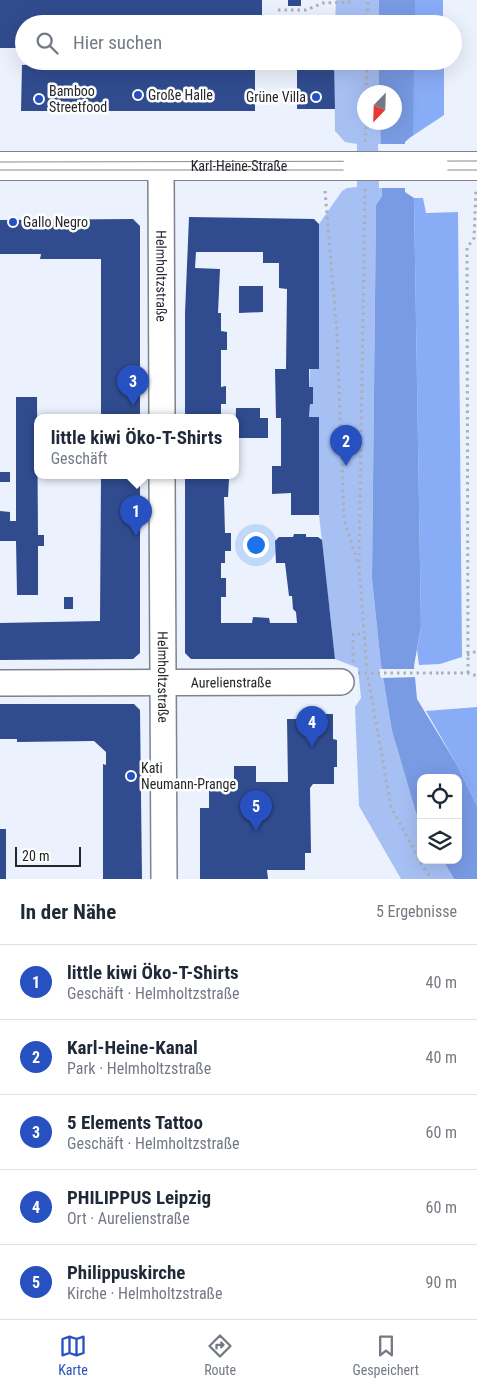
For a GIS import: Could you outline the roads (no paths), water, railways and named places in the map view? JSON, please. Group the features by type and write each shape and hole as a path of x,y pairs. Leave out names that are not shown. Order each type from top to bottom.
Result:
{"street":[{"name":"Karl-Heine-Straße","path":"0,166 477,166"},
{"name":"Helmholtzstraße","path":"161,166 162,414"},
{"name":"Helmholtzstraße","path":"162,479 164,879"},
{"name":"Aurelienstraße","path":"0,683 163,683 351,672"}],"tram line":[{"path":"0,162 477,161"},
{"path":"0,170 477,170"}],"place":[{"name":"Große Halle","path":"138,95"},
{"name":"Grüne Villa","path":"316,97"},
{"name":"Bamboo Streetfood","path":"39,99"},
{"name":"Gallo Negro","path":"13,222"},
{"name":"5 Elements Tattoo","path":"133,406"},
{"name":"Karl-Heine-Kanal","path":"346,466"},
{"name":"little kiwi Öko-T-Shirts","path":"136,536"},
{"name":"PHILIPPUS Leipzig","path":"312,747"},
{"name":"Kati Neumann-Prange","path":"131,776"},
{"name":"Philippuskirche","path":"256,831"}]}
